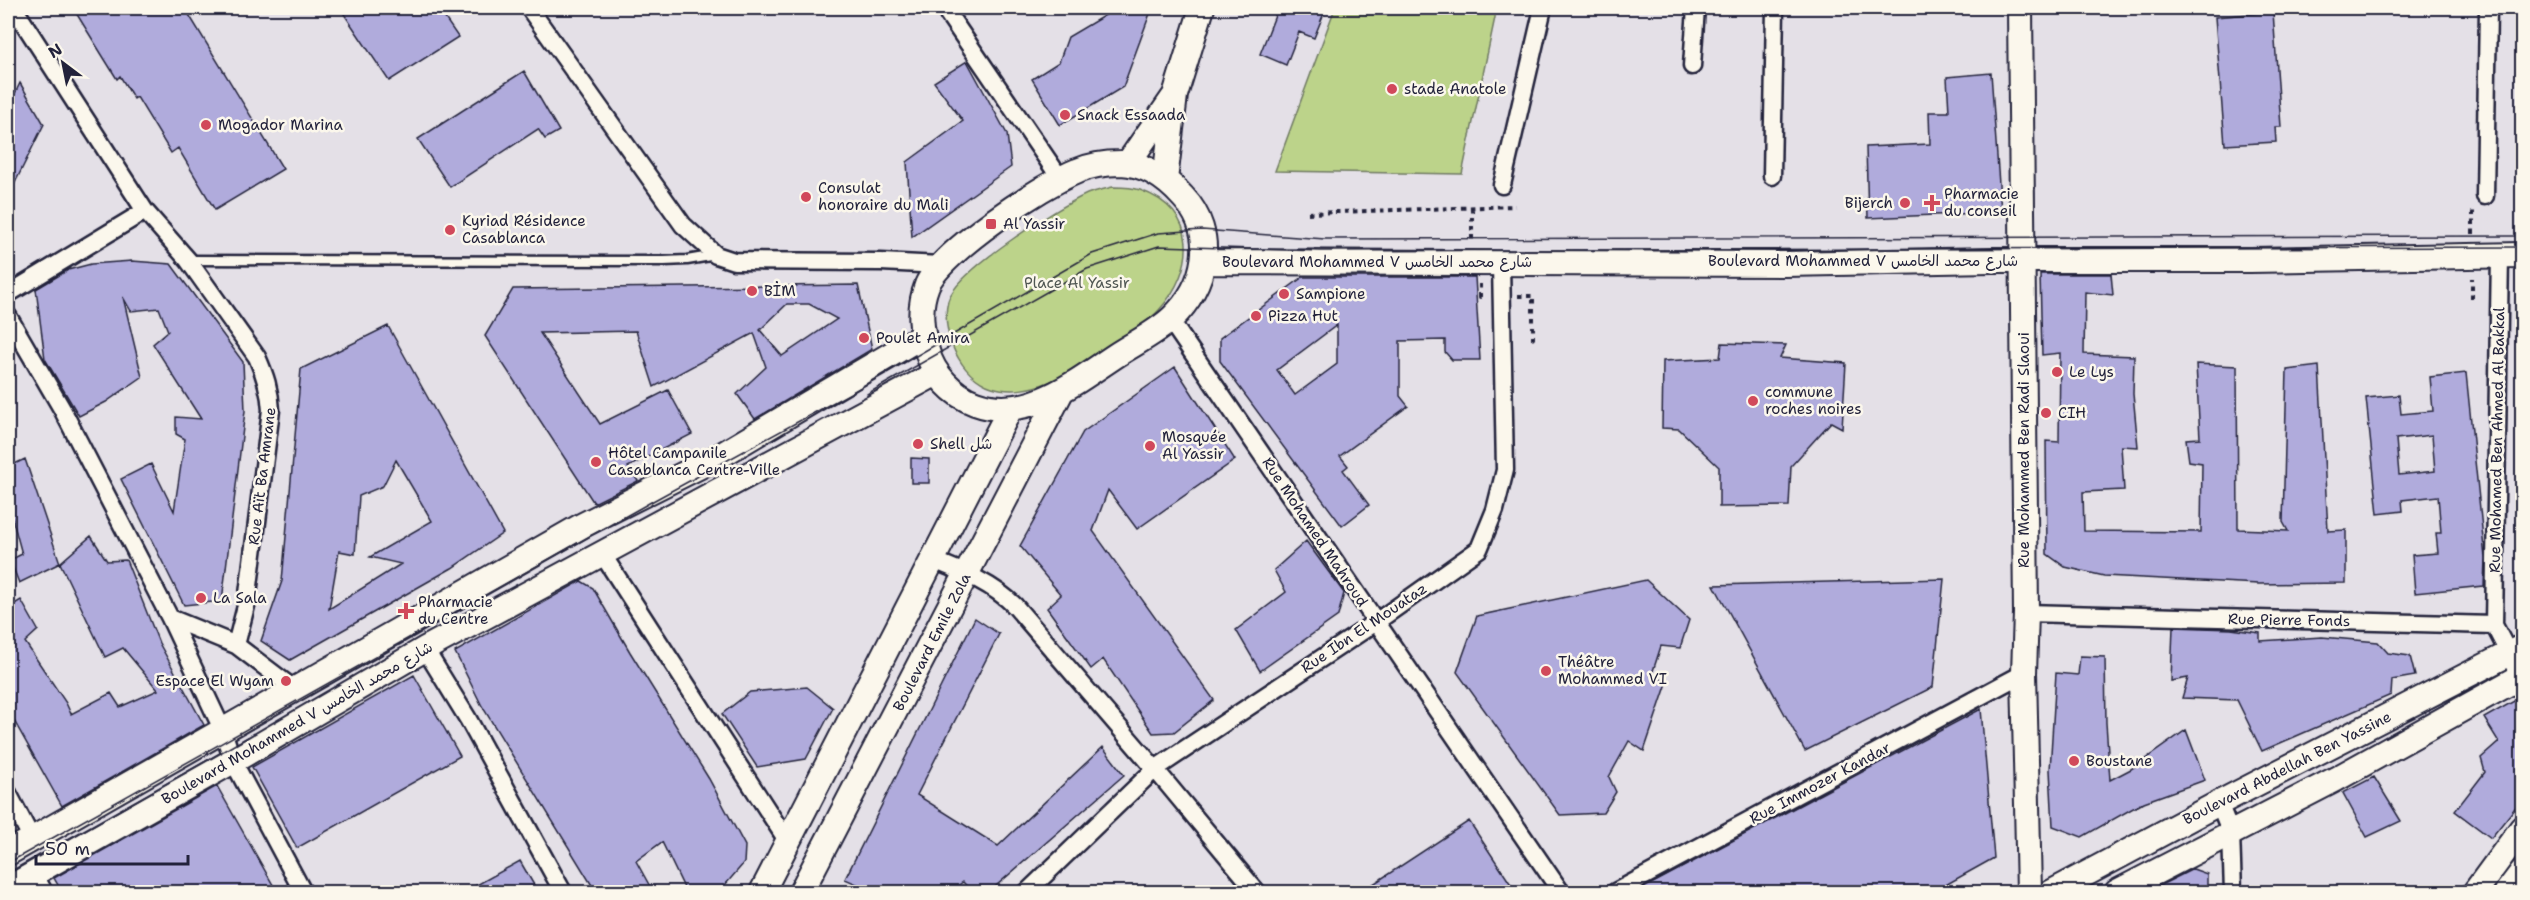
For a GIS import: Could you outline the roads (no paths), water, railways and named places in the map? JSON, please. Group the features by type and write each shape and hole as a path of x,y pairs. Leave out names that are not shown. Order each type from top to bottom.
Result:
{"street":[{"name":"Rue Aït Ba Amrane","path":"14,8 145,211 188,260 257,357 270,390 271,410 248,593 236,645"},
{"path":"529,8 683,225 716,255 734,261 881,262 940,265"},
{"path":"944,8 1060,178"},
{"path":"1165,180 1175,95 1202,8"},
{"path":"1502,185 1543,8"},
{"path":"1692,66 1696,8"},
{"path":"1772,176 1775,8"},
{"name":"Rue Mohammed Ben Radi Slaoui","path":"2020,8 2026,613 2024,674 2029,892"},
{"path":"2486,196 2488,8"},
{"path":"1128,163 1175,95"},
{"path":"1128,163 1165,180 1187,201 1194,212 1202,230 1204,262 1193,291 1170,320 1061,392 1010,409 975,403 951,388 929,360 922,336 920,311 923,297 940,265 958,247 1060,178 1093,165 1128,163"},
{"path":"8,294 145,211"},
{"name":"Boulevard Mohammed V شارع محمد الخامس","path":"1204,262 1785,264 2511,255"},
{"name":"Rue Mohamed Ben Ahmed Al Bakkal","path":"2494,625 2511,255"},
{"name":"Rue Ibn El Mouataz","path":"1027,892 1155,769 1376,622 1479,549 1495,510 1505,470 1501,262"},
{"path":"8,316 62,409 170,618 222,731 233,761 303,892"},
{"name":"Rue Mohamed Mahroud","path":"1170,320 1561,892"},
{"name":"Boulevard Mohammed V شارع محمد الخامس","path":"8,853 583,525 718,457 922,336"},
{"name":"Boulevard Mohammed V شارع محمد الخامس","path":"8,888 39,883 233,761 425,649 601,552 937,373"},
{"name":"Boulevard Emile Zola","path":"801,892 1061,392"},
{"path":"762,892 1010,409"},
{"path":"601,552 788,842"},
{"path":"933,560 967,573 995,589 1015,606 1257,892"},
{"name":"Rue Pierre Fonds","path":"2026,613 2494,625"},
{"path":"170,618 236,645 294,689"},
{"path":"2494,625 2516,650 2522,677"},
{"path":"425,649 468,719 563,892"},
{"name":"Boulevard Abdellah Ben Yassine","path":"2052,892 2516,650"},
{"name":"Rue Immozer Kandar","path":"1615,892 2024,674"},
{"name":"Boulevard Abdellah Ben Yassine","path":"2117,892 2336,779 2522,677"},
{"path":"2325,748 2336,779"},
{"path":"8,794 32,838"},
{"path":"2219,803 2231,833 2233,892"},
{"path":"2475,892 2514,858 2523,828"},
{"path":"2507,892 2523,872"}],"lane":[{"path":"188,260 664,261 716,255"}],"tram line":[{"path":"8,863 651,502 878,378 1092,254 1158,233 1202,230 1325,239 2522,236"},
{"path":"867,394 1087,269 1159,246 1321,251 2522,247"},
{"path":"8,874 248,737"}],"place":[{"name":"stade Anatole","path":"1392,89"},
{"name":"Snack Essaada","path":"1065,115"},
{"name":"Mogador Marina","path":"206,125"},
{"name":"Consulat honoraire du Mali","path":"806,197"},
{"name":"Bijerch","path":"1905,203"},
{"name":"Pharmacie du conseil","path":"1932,203"},
{"name":"Al Yassir","path":"991,224"},
{"name":"Kyriad Résidence Casablanca","path":"450,230"},
{"name":"BİM","path":"752,291"},
{"name":"Sampione","path":"1284,294"},
{"name":"Pizza Hut","path":"1256,316"},
{"name":"Poulet Amira","path":"864,338"},
{"name":"Le Lys","path":"2057,372"},
{"name":"commune roches noires","path":"1753,401"},
{"name":"CIH","path":"2046,413"},
{"name":"Shell شل","path":"918,444"},
{"name":"Mosquée Al Yassir","path":"1150,446"},
{"name":"Hôtel Campanile Casablanca Centre-Ville","path":"596,462"},
{"name":"La Sala","path":"201,598"},
{"name":"Pharmacie du Centre","path":"406,611"},
{"name":"Théâtre Mohammed VI","path":"1546,671"},
{"name":"Espace El Wyam","path":"286,681"},
{"name":"Boustane","path":"2074,761"}],"park label":[{"name":"Place Al Yassir","path":"1077,283"}]}
